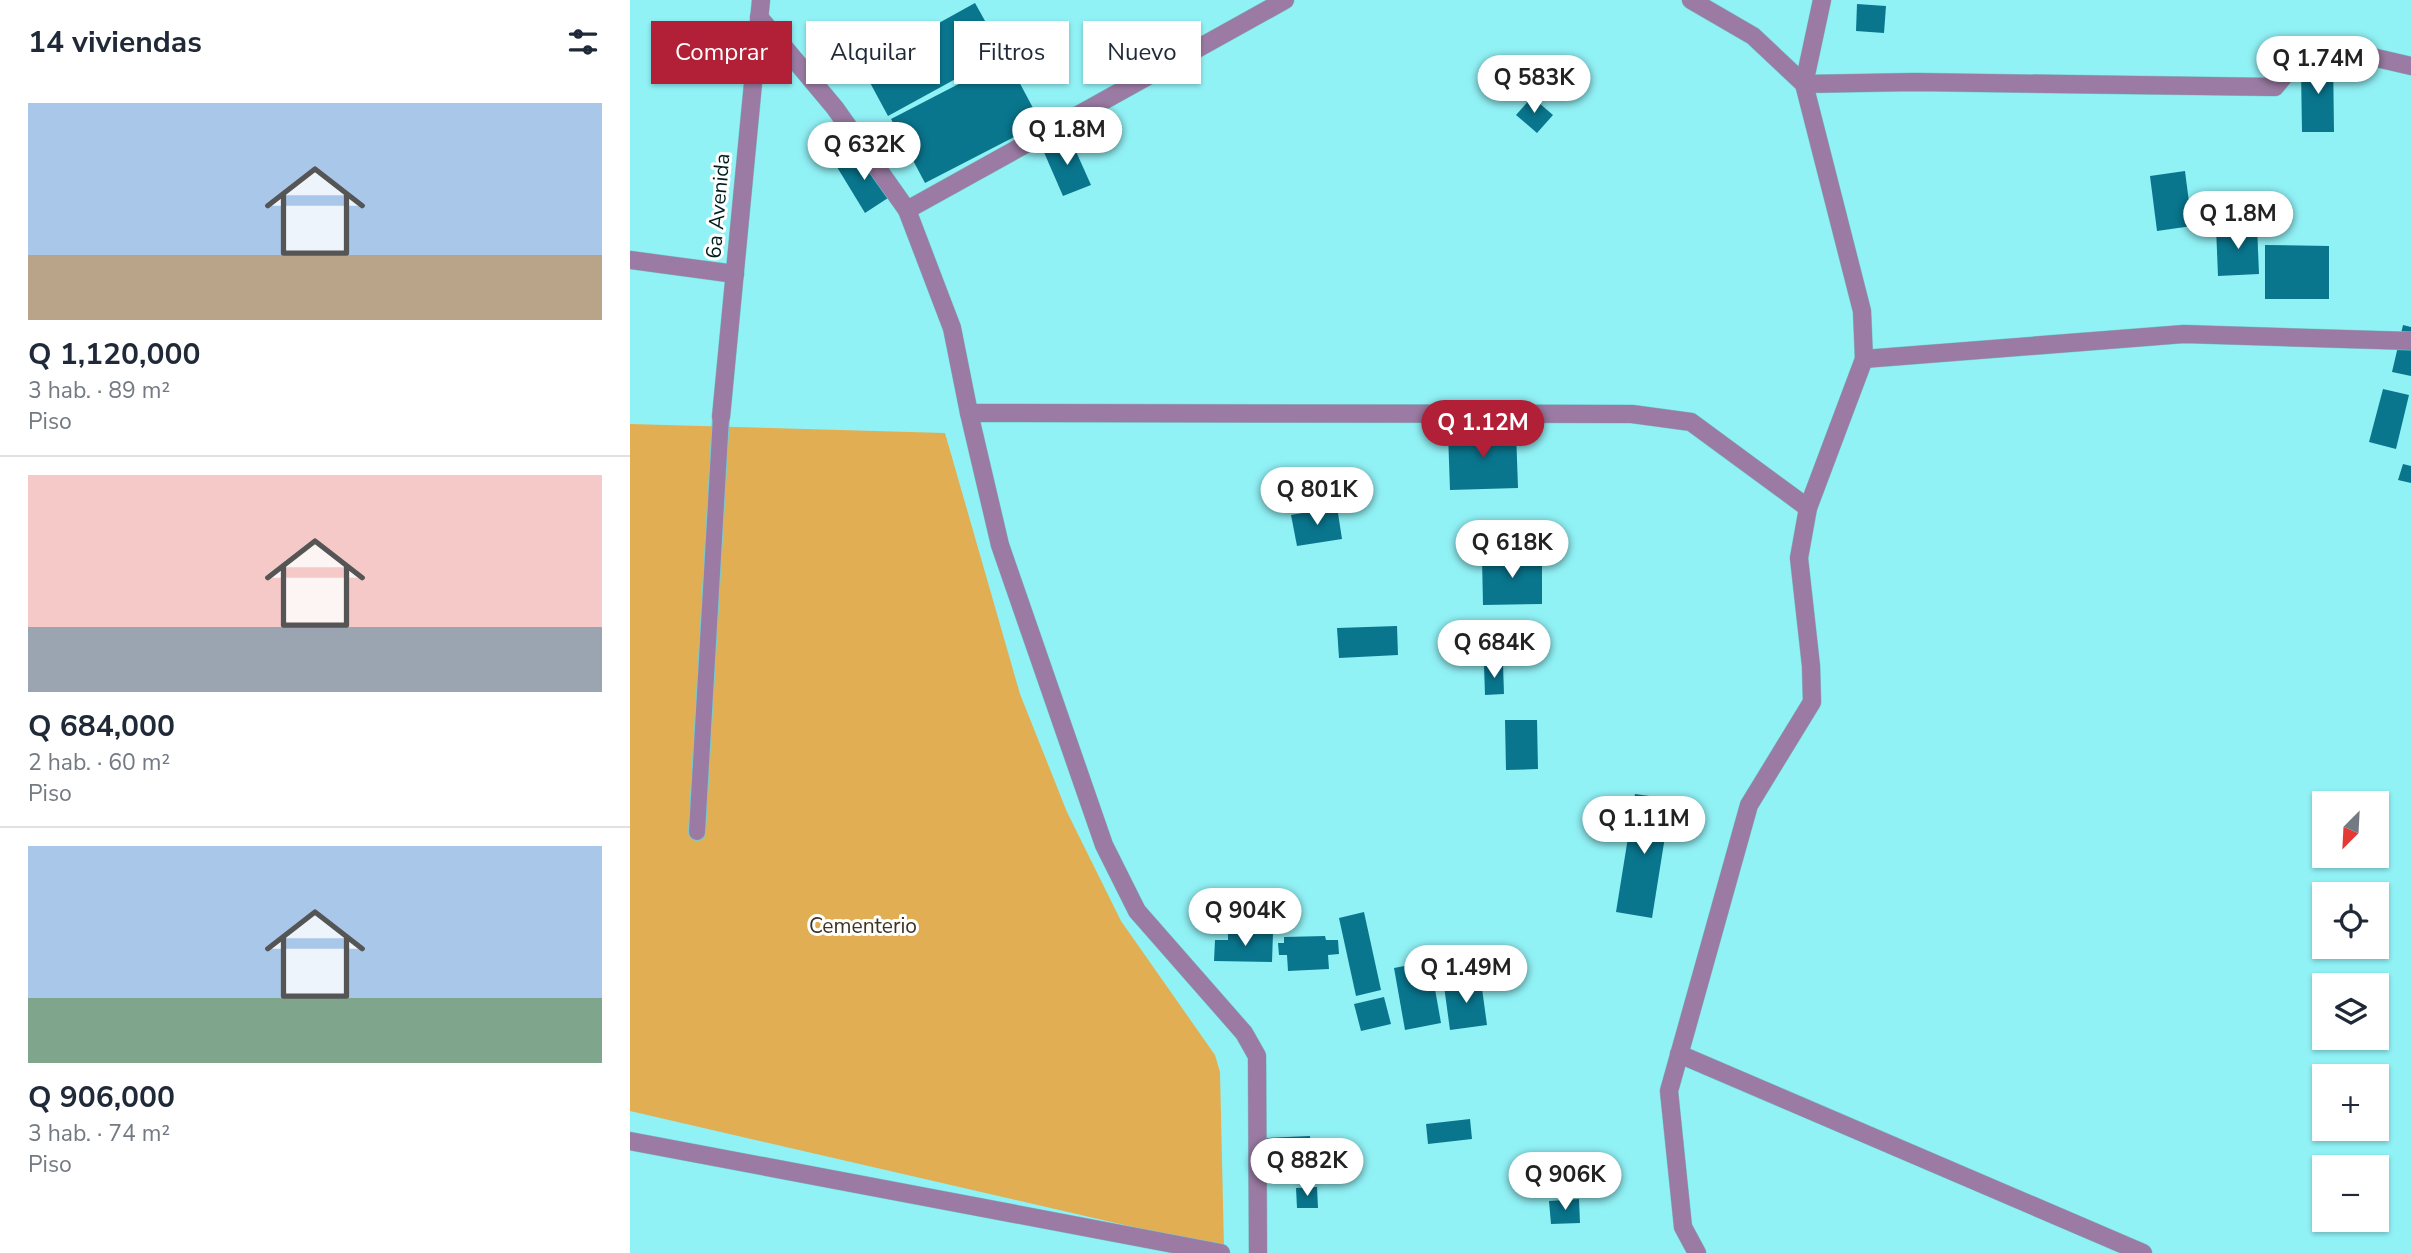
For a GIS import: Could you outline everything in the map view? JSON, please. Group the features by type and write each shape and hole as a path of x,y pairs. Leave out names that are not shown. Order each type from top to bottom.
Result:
{"street":[{"path":"906,210 1285,0"},
{"path":"1691,0 1752,36 1804,84 1915,82 2275,87 2304,52 2342,50 2411,66"},
{"path":"1697,1253 1683,1227 1669,1091 1749,805 1812,702 1799,558 1808,508 1864,359 1862,311 1804,84 1822,0"},
{"path":"760,9 835,108 906,210 952,328 1000,545 1104,845 1138,911 1244,1033 1257,1056 1258,1253"},
{"name":"6a Avenida","path":"721,417 760,9"},
{"path":"630,260 735,274"},
{"path":"1864,359 2183,334 2411,341"},
{"path":"969,413 1632,415 1691,422 1808,508"},
{"path":"1679,1054 2143,1253"},
{"path":"630,1141 1221,1253"}],"lane":[{"path":"697,832 721,417"}],"green space":[{"name":"Cementerio","path":"630,424 945,433 1020,694 1067,812 1121,921 1215,1055 1220,1072 1224,1248 630,1111"}],"building":[{"path":"975,3 985,21 954,21 954,80 888,116 871,84 940,84 940,22"},
{"path":"1857,4 1886,6 1884,33 1856,31"},
{"path":"2311,56 2333,56 2334,132 2302,132 2301,71 2310,71"},
{"path":"959,84 1020,84 1041,123 925,183 891,119"},
{"path":"1532,97 1553,115 1537,133 1516,115"},
{"path":"1070,138 1091,185 1063,196 1043,150"},
{"path":"863,151 891,196 865,213 837,167"},
{"path":"2185,171 2192,226 2157,231 2150,176"},
{"path":"2257,225 2259,274 2218,276 2216,227"},
{"path":"2265,245 2329,246 2329,299 2265,299"},
{"path":"2403,325 2411,327 2411,376 2392,372"},
{"path":"2383,389 2409,395 2396,449 2369,442"},
{"path":"1516,431 1518,488 1450,490 1448,433"},
{"path":"2403,464 2411,466 2411,483 2398,480"},
{"path":"1337,507 1342,539 1297,546 1291,515"},
{"path":"1542,556 1542,604 1483,605 1482,557"},
{"path":"1397,626 1398,655 1339,658 1337,628"},
{"path":"1503,664 1504,694 1485,695 1484,665"},
{"path":"1505,720 1537,720 1538,769 1506,770"},
{"path":"1635,794 1671,799 1652,918 1616,912"},
{"path":"1364,912 1381,990 1356,996 1339,918"},
{"path":"1228,932 1273,933 1272,962 1214,961 1215,940 1228,940"},
{"path":"1325,936 1326,940 1338,940 1339,954 1328,955 1329,969 1288,971 1287,955 1279,955 1278,943 1284,943 1284,937"},
{"path":"1430,961 1441,1023 1405,1030 1394,968"},
{"path":"1481,981 1487,1025 1450,1030 1444,986"},
{"path":"1384,997 1391,1024 1361,1031 1354,1004"},
{"path":"1470,1119 1472,1139 1428,1144 1426,1124"},
{"path":"1310,1136 1312,1182 1269,1184 1267,1138"},
{"path":"1317,1187 1318,1208 1297,1208 1296,1188"},
{"path":"1579,1199 1580,1223 1551,1224 1549,1201"}]}
